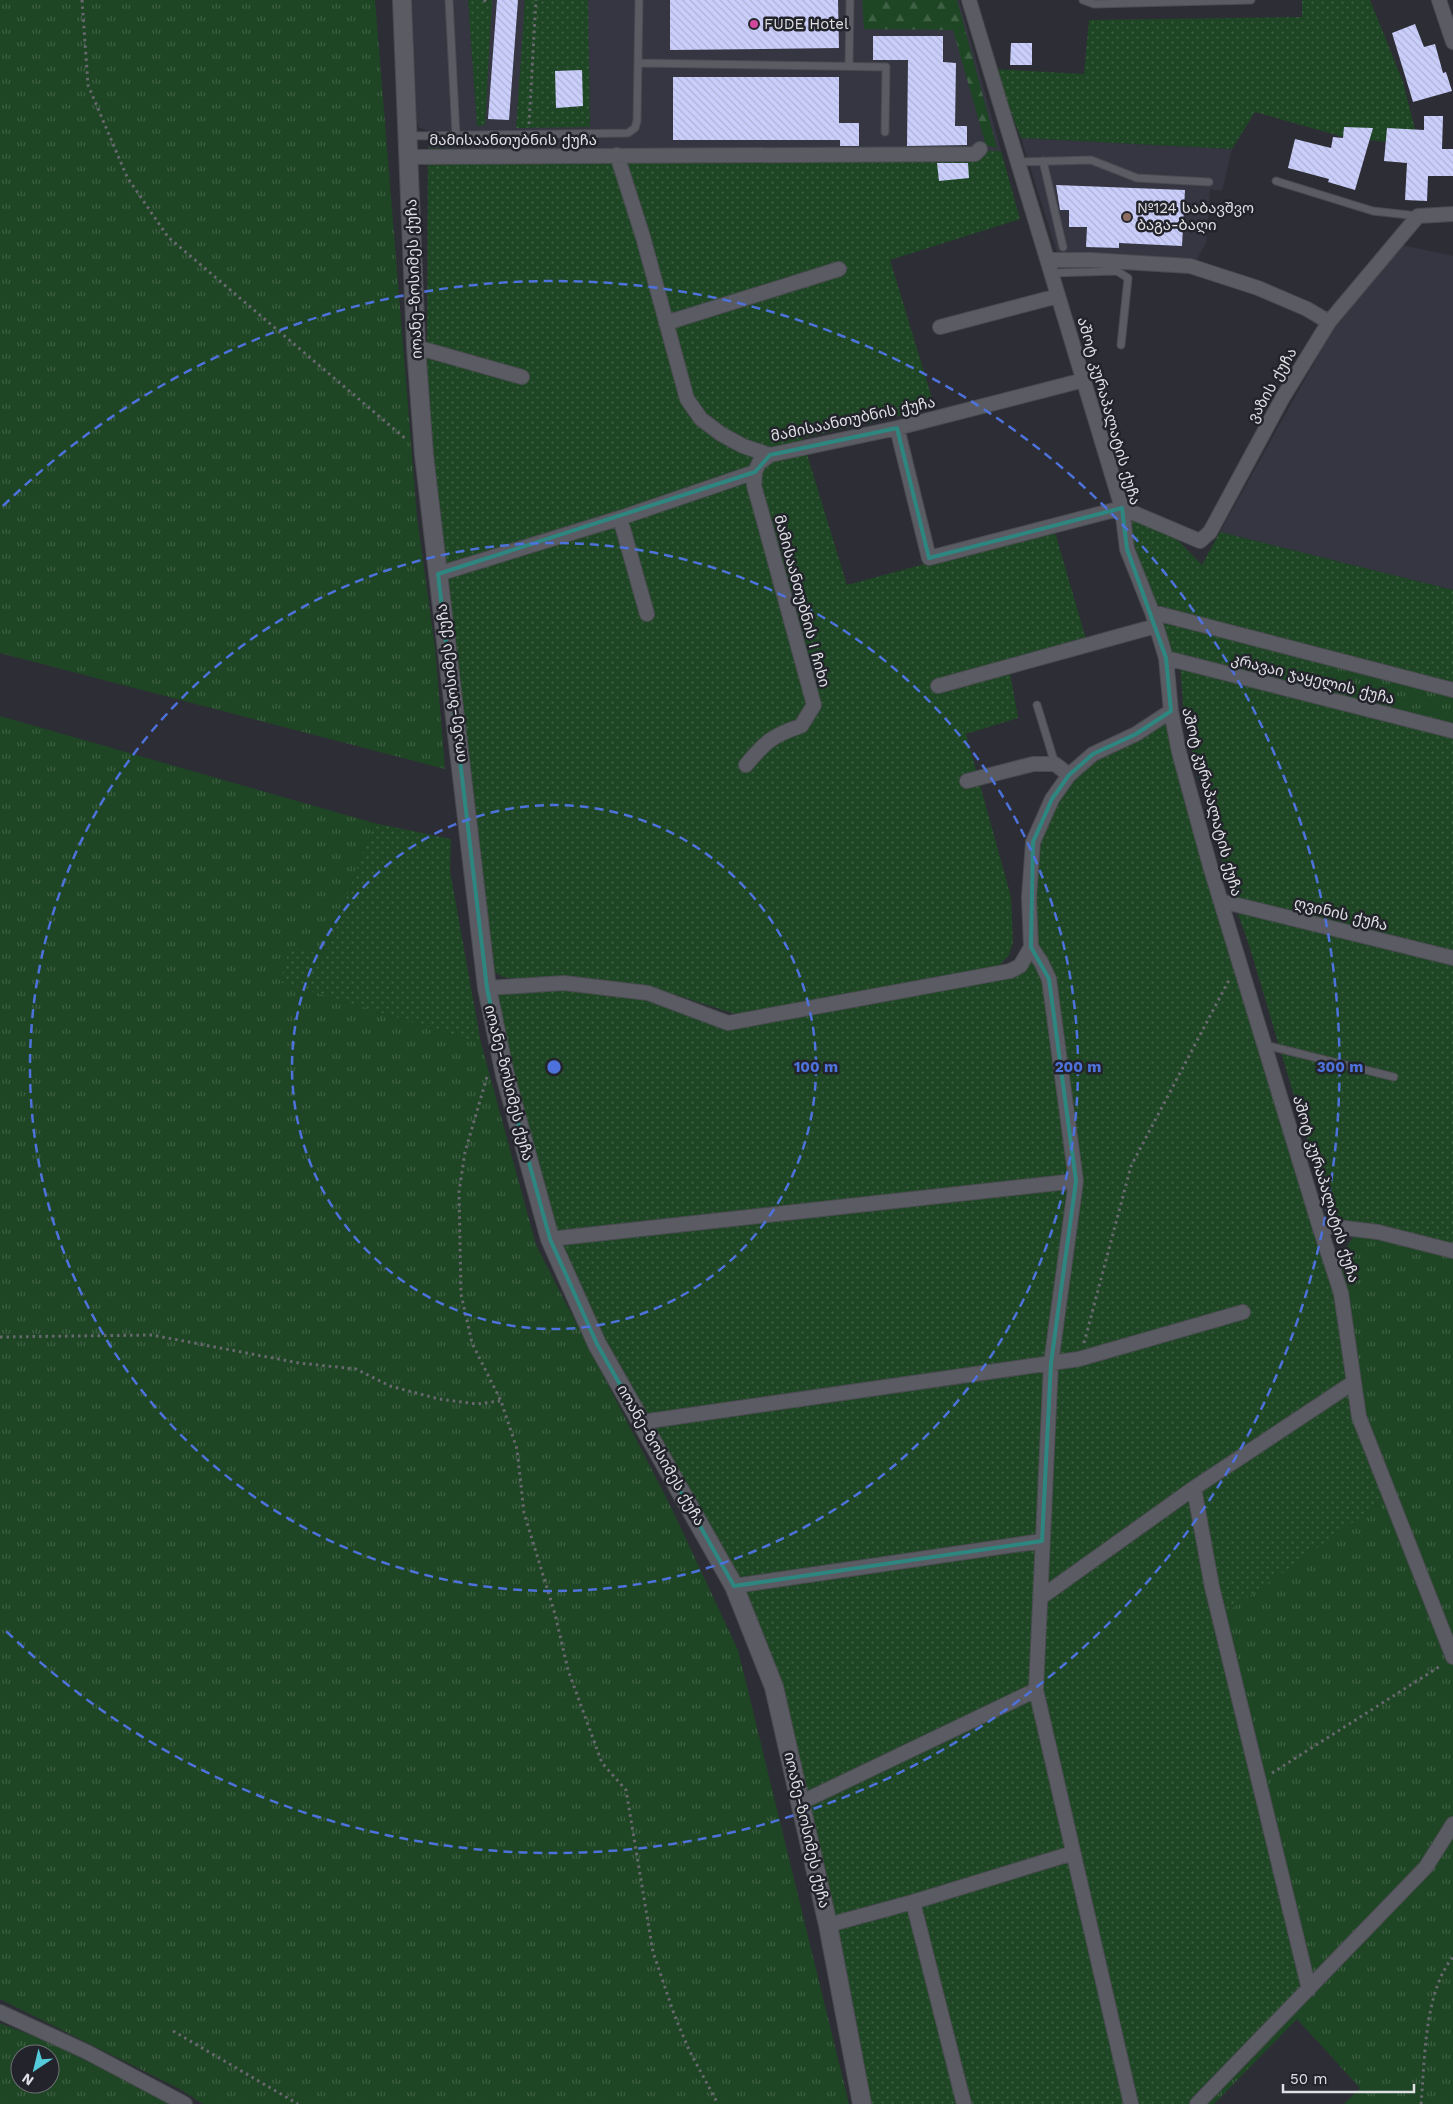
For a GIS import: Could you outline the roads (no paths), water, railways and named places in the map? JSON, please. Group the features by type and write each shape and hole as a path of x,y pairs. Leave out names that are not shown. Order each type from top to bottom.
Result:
{"street":[{"name":"იოანე-ზოსიმეს ქუჩა","path":"402,0 416,348 424,455 487,988 505,1075 550,1239 597,1344 734,1586 774,1687 802,1802 828,1925 862,2104"},
{"name":"აშოტ კურაპალატის ქუჩა","path":"969,0 1122,508 1127,549 1152,612 1166,658 1171,711 1179,752 1220,901 1240,960 1341,1293 1359,1418 1390,1496 1449,1660"},
{"path":"1439,0 1453,42"},
{"name":"მამისაანთუბნის ქუჩა","path":"409,157 975,154 980,149"},
{"name":"მამისაანთუბნის ქუჩა","path":"618,156 644,237 687,399 701,419 721,434 743,446 770,455 897,428 1084,380"},
{"path":"1418,216 1453,214"},
{"name":"ვაზის ქუჩა","path":"1122,508 1200,541 1210,532 1282,397 1329,322 1418,216"},
{"path":"1050,267 1091,260 1190,266 1258,288 1329,322"},
{"path":"666,323 839,269"},
{"path":"940,327 1058,296"},
{"path":"416,348 522,377"},
{"path":"897,428 929,558 1122,508"},
{"path":"438,574 620,518 754,472 759,463 770,455"},
{"name":"მამისაანთუბნის I ჩიხი","path":"746,765 763,745 780,732 802,726 814,705 758,503 754,486 754,472"},
{"path":"620,518 647,614"},
{"path":"1152,612 1453,690"},
{"path":"938,686 1156,626"},
{"name":"კრავაი ჯაყელის ქუჩა","path":"1166,658 1453,731"},
{"path":"487,988 564,983 648,993 728,1023 1010,971 1020,966 1030,947 1029,897 1033,842 1052,799 1070,775 1092,754 1136,734 1171,711"},
{"path":"967,782 1033,764 1055,764 1070,775"},
{"name":"ღვინის ქუჩა","path":"1220,901 1453,958"},
{"path":"1030,947 1041,962 1049,979 1076,1181 1051,1363 1036,1690 1131,2104"},
{"path":"550,1239 1076,1181"},
{"path":"1319,1225 1378,1232 1453,1252"},
{"path":"642,1422 1079,1359 1243,1312"},
{"path":"1040,1598 1194,1488 1354,1382"},
{"path":"1194,1488 1212,1587 1309,1989"},
{"path":"734,1586 1042,1541"},
{"path":"802,1802 1036,1690"},
{"path":"1197,2104 1426,1867 1453,1824"},
{"path":"828,1925 913,1902 1073,1853"},
{"path":"913,1902 964,2104"},
{"path":"0,2012 87,2052 185,2104"}],"lane":[{"path":"449,0 456,135"},
{"path":"408,136 628,133 635,128 637,121 639,0"},
{"path":"849,66 850,0"},
{"path":"1083,0 1094,4 1251,0"},
{"path":"638,63 886,67 885,132"},
{"path":"1018,162 1090,160 1136,178 1209,182"},
{"path":"1043,161 1063,248"},
{"path":"1276,181 1373,211 1418,216"},
{"path":"1050,267 1117,271 1128,278 1121,345"},
{"path":"1037,705 1055,764"},
{"path":"1265,1045 1394,1078"}],"place":[{"name":"FUDE Hotel","path":"754,24"},
{"name":"№124 საბავშვო ბაგა-ბაღი","path":"1127,217"}]}
